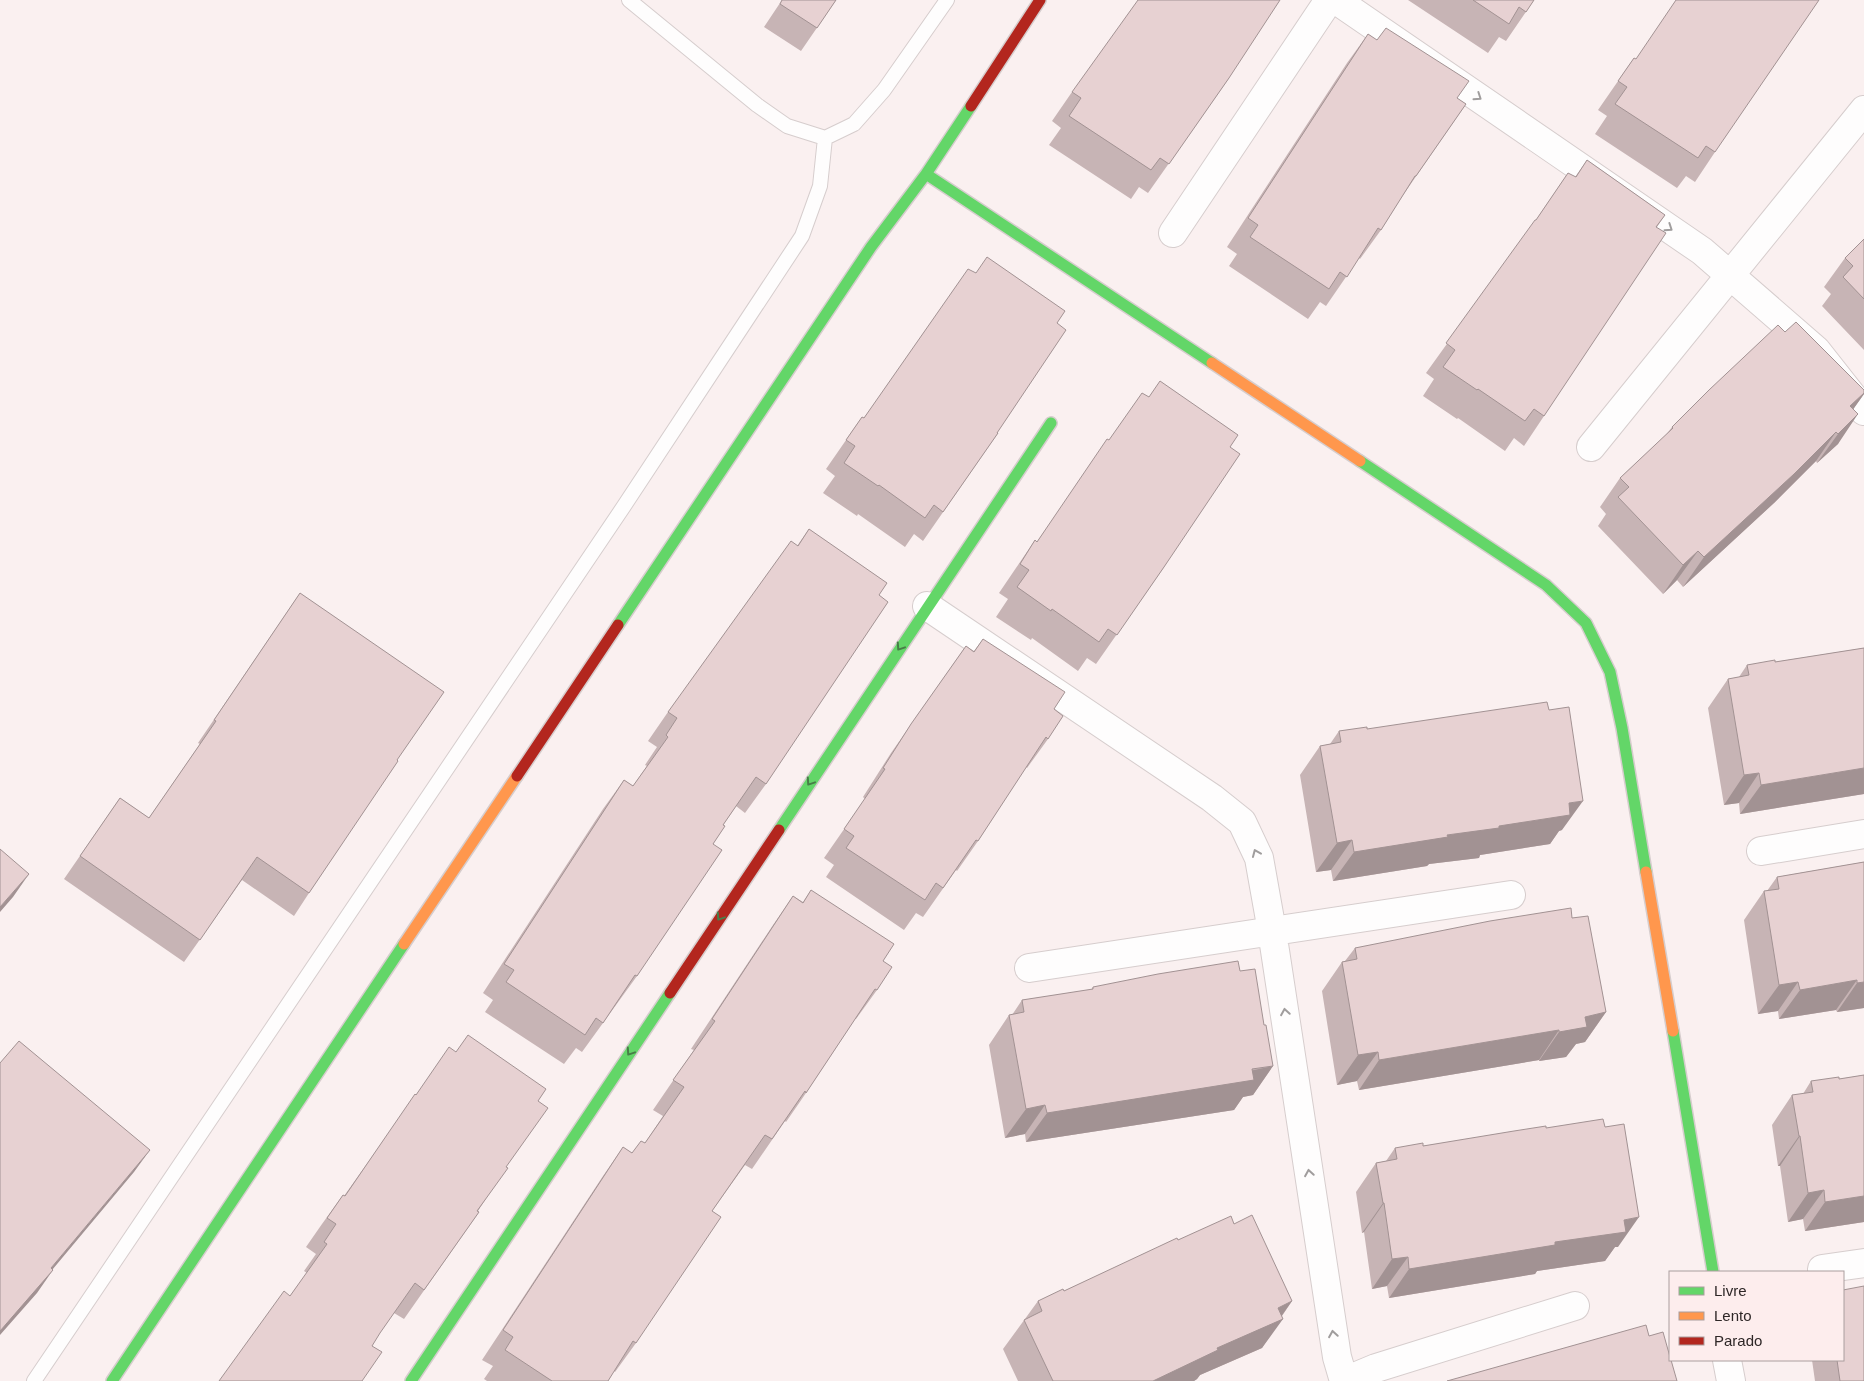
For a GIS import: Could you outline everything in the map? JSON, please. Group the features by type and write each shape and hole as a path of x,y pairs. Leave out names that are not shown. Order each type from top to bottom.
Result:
{"street":[{"path":"112,1381 855,272 926,174 1040,0"},
{"path":"1173,233 1329,0"},
{"path":"1336,0 1702,251 1816,350 1864,411"},
{"path":"1591,447 1864,110"},
{"path":"926,174 1502,555 1546,586 1586,623 1610,672 1622,728 1713,1271"},
{"path":"411,1381 1051,422"},
{"path":"927,606 1212,798 1242,822 1259,858 1272,931 1337,1358 1344,1381 1376,1368 1575,1306"},
{"path":"1761,851 1864,834"},
{"path":"1029,968 1511,895"},
{"path":"1822,1270 1864,1262"},
{"path":"1727,1361 1731,1381"}],"lane":[{"path":"629,0 757,105 787,126 825,138 854,124 884,90 947,0"},
{"path":"34,1381 624,506 802,236 820,186 825,138"}],"building":[{"path":"782,0 836,0 817,28 780,4"},
{"path":"1138,0 1280,0 1169,164 1160,158 1151,170 1069,116 1081,98 1072,92"},
{"path":"1473,0 1534,0 1526,12 1519,7 1509,24"},
{"path":"1676,0 1819,0 1715,152 1706,146 1698,158 1615,104 1627,87 1618,81 1634,58 1636,59"},
{"path":"1386,28 1469,81 1457,98 1466,104 1415,176 1381,230 1378,228 1347,277 1340,272 1329,289 1250,237 1258,225 1248,218 1368,34 1377,40"},
{"path":"1587,160 1665,215 1656,227 1666,233 1544,416 1534,409 1525,421 1443,367 1455,350 1446,343 1568,173 1576,177"},
{"path":"1864,239 1864,299 1843,277 1853,266 1845,258"},
{"path":"987,257 1065,311 1057,323 1066,330 943,512 934,505 925,518 844,463 855,446 846,440 862,417 864,418 968,269 976,273"},
{"path":"1796,322 1864,390 1864,393 1850,406 1858,414 1838,434 1836,432 1794,474 1704,557 1698,551 1683,565 1618,497 1629,487 1620,478 1778,325 1785,332"},
{"path":"1160,381 1238,435 1230,447 1240,454 1117,635 1108,629 1099,642 1017,587 1029,570 1020,564 1107,439 1109,440 1142,393 1149,397"},
{"path":"809,529 887,583 879,595 888,602 766,784 756,777 723,825 725,826 713,844 722,850 637,976 635,975 603,1023 596,1018 585,1035 506,982 514,970 504,964 624,780 633,786 668,737 666,735 677,718 668,712 791,541 798,546"},
{"path":"300,593 444,692 309,893 257,857 200,940 80,856 120,798 149,818 216,721 214,720"},
{"path":"983,639 1065,692 1054,709 1063,716 1048,739 1046,737 978,841 976,840 943,888 936,883 925,900 846,848 854,836 844,829 885,769 883,768 911,724 966,646 974,652"},
{"path":"1864,648 1864,768 1761,785 1759,773 1744,775 1728,679 1749,675 1747,665"},
{"path":"1547,702 1549,710 1569,707 1583,801 1569,803 1570,815 1354,852 1352,840 1337,843 1320,746 1341,742 1339,731 1367,727 1367,729"},
{"path":"0,849 29,874 0,907"},
{"path":"1864,862 1864,982 1857,983 1857,980 1800,990 1798,982 1779,985 1764,891 1779,889 1777,877"},
{"path":"811,890 894,944 883,961 892,967 877,990 875,989 806,1093 805,1091 772,1139 765,1135 712,1211 721,1217 636,1343 633,1341 608,1381 552,1381 505,1350 513,1337 503,1330 623,1147 632,1153 641,1141 645,1143 684,1087 673,1080 715,1021 712,1019 793,896 803,903"},
{"path":"1571,908 1572,918 1588,916 1606,1012 1585,1017 1587,1027 1379,1060 1378,1052 1358,1055 1342,962 1357,959 1355,948 1490,921"},
{"path":"1238,961 1240,971 1255,969 1273,1066 1252,1069 1254,1080 1047,1113 1045,1105 1026,1109 1009,1015 1024,1012 1022,1000 1093,989 1093,987 1158,974"},
{"path":"468,1035 546,1089 538,1101 548,1108 506,1167 508,1168 477,1211 479,1212 424,1290 415,1283 380,1333 372,1346 382,1352 362,1381 219,1381 284,1291 290,1296 327,1244 324,1242 336,1224 327,1218 343,1195 345,1196 415,1094 449,1047 456,1052"},
{"path":"19,1041 150,1150 51,1268 53,1270 0,1331 0,1063"},
{"path":"1864,1075 1864,1196 1825,1202 1824,1190 1808,1193 1792,1095 1813,1092 1811,1081"},
{"path":"1603,1119 1605,1127 1624,1124 1639,1217 1624,1220 1626,1232 1555,1242 1555,1245 1409,1269 1408,1257 1392,1259 1376,1163 1397,1159 1395,1148 1423,1143 1423,1146 1546,1126 1546,1128"},
{"path":"1252,1215 1292,1301 1278,1308 1283,1319 1217,1348 1218,1350 1153,1381 1053,1381 1024,1320 1042,1311 1038,1301 1063,1289 1064,1291 1177,1238 1178,1240 1231,1216 1234,1224"},
{"path":"1864,1286 1864,1381 1840,1381 1837,1361 1844,1361 1844,1290"},
{"path":"1646,1325 1649,1336 1663,1332 1669,1353 1669,1361 1671,1361 1677,1381 1447,1381"}],"traffic: fast":[{"path":"618,625 871,247 926,174 971,106"},
{"path":"926,174 1212,363"},
{"path":"779,830 1051,423"},
{"path":"1360,461 1546,585 1586,623 1610,672 1622,728 1646,872"},
{"path":"112,1381 404,944"},
{"path":"411,1381 670,993"},
{"path":"1673,1031 1713,1271"}],"traffic: slow":[{"path":"1212,363 1360,461"},
{"path":"404,944 517,776"},
{"path":"1646,872 1673,1031"}],"traffic: jam":[{"path":"971,106 1040,0"},
{"path":"517,776 618,625"},
{"path":"670,993 779,830"}]}
